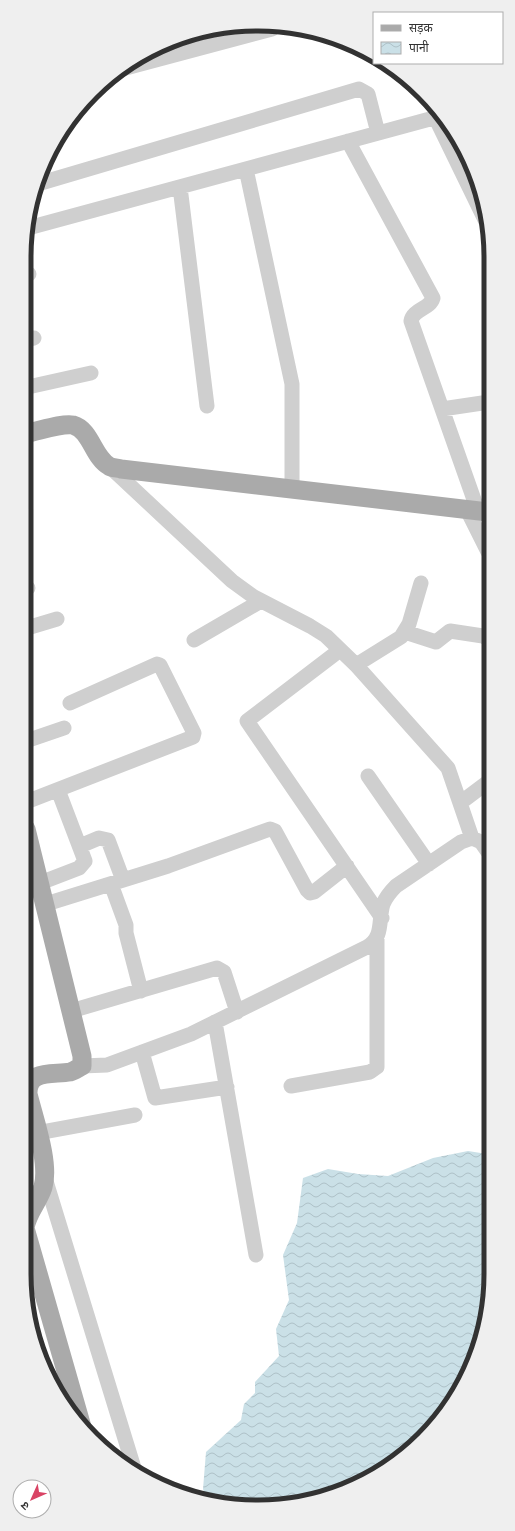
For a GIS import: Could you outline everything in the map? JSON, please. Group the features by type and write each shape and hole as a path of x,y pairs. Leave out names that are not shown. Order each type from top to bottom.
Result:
{"main road":[{"path":"31,432 66,425 73,425 82,430 101,459 109,466 121,469 478,511"},
{"path":"31,848 46,904 82,1056 82,1066 72,1072 37,1076 31,1080"},
{"path":"31,1107 46,1166 45,1178 38,1201 31,1212"},
{"path":"31,1249 77,1410"}],"street":[{"path":"137,66 261,31"},
{"path":"44,182 359,89 368,94 378,133"},
{"path":"33,227 435,117"},
{"path":"444,130 476,200"},
{"path":"348,141 433,298 431,303 414,314 411,321 478,511 484,536"},
{"path":"246,169 292,384 292,489"},
{"path":"180,187 207,406"},
{"path":"31,386 91,373"},
{"path":"442,409 484,403"},
{"path":"109,466 222,572 244,590 326,636 356,665 443,762 452,776 472,838 480,842 484,847"},
{"path":"356,665 388,647 405,632 421,583"},
{"path":"194,640 261,600"},
{"path":"31,627 57,619"},
{"path":"405,632 432,642 440,640 450,631 484,637"},
{"path":"340,650 247,721 382,918"},
{"path":"31,800 193,737 194,733 160,664 70,703"},
{"path":"31,739 64,728"},
{"path":"368,776 429,864"},
{"path":"460,803 484,785"},
{"path":"40,883 79,868 86,861 58,790"},
{"path":"46,904 168,866 270,829 275,831 307,890 310,892 314,892 347,866"},
{"path":"80,846 100,838 108,840 126,925 126,933 142,990"},
{"path":"291,1086 370,1072 377,1067 377,939 383,906 390,892 396,886 461,842 472,838"},
{"path":"82,1066 107,1065 191,1034 367,947 377,939"},
{"path":"72,1011 219,968 224,972 237,1012"},
{"path":"215,1022 256,1255"},
{"path":"142,1052 155,1098 227,1086"},
{"path":"37,1133 135,1116"},
{"path":"45,1178 132,1462"},
{"path":"31,1194 38,1201"}],"water":[{"path":"468,1151 484,1154 484,1288 480,1318 467,1360 454,1387 446,1399 428,1423 407,1444 371,1470 344,1483 302,1496 272,1500 243,1500 204,1494 203,1489 206,1452 241,1420 244,1404 255,1393 255,1382 279,1356 276,1329 289,1300 283,1255 297,1223 303,1178 328,1169 358,1174 388,1176 433,1158"}]}
